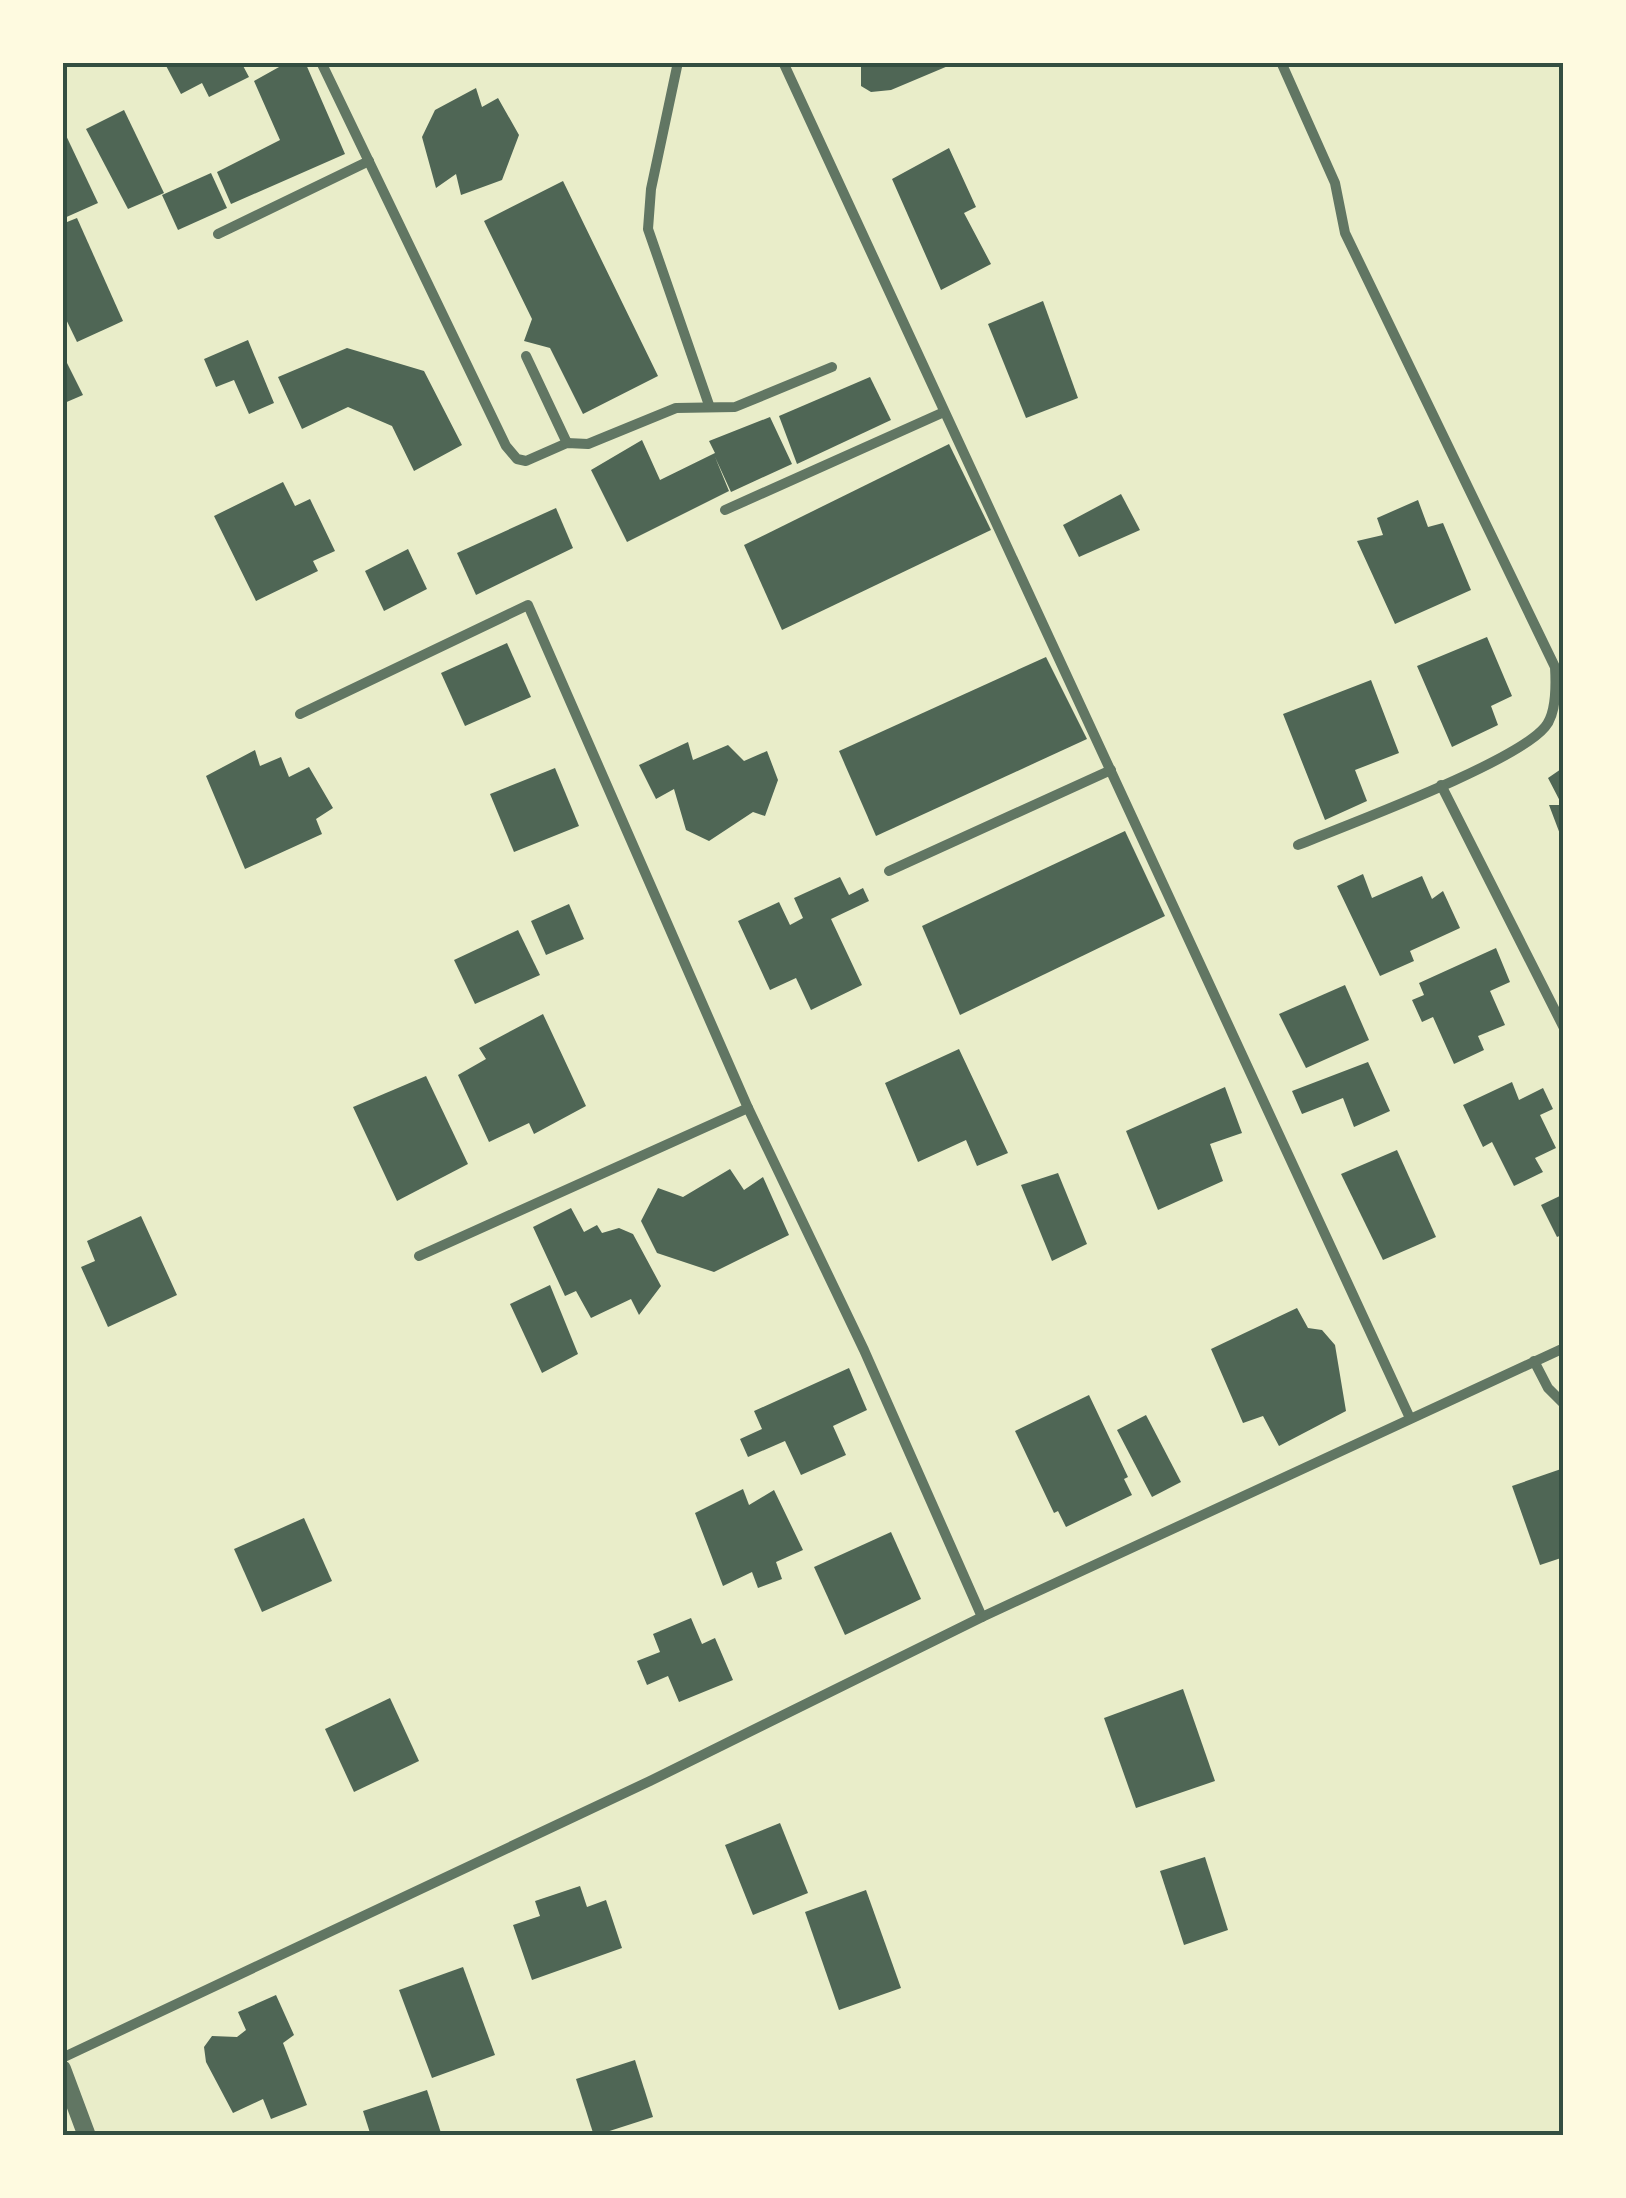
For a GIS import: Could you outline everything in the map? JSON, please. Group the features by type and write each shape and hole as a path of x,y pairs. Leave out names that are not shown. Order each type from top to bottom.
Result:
{"street":[{"path":"321,62 506,446 517,459 526,461 566,443 588,444 676,408 734,407 832,367"},
{"path":"678,62 651,189 648,229 710,405"},
{"path":"784,62 1409,1416"},
{"path":"1281,62 1335,183 1344,233 1555,667 1556,688 1547,725 1528,741 1441,785 1298,845"},
{"path":"218,234 368,161"},
{"path":"526,356 566,443"},
{"path":"725,510 944,412"},
{"path":"300,714 528,605 748,1108 864,1350 982,1617"},
{"path":"889,871 1111,770"},
{"path":"1441,785 1564,1028"},
{"path":"419,1256 748,1108"},
{"path":"62,2058 650,1781 982,1617 1409,1416 1564,1348"},
{"path":"1534,1360 1548,1388 1564,1404"},
{"path":"62,2070 87,2136"}],"building":[{"path":"164,62 241,62 249,77 209,97 202,83 181,94"},
{"path":"288,62 305,62 345,154 231,204 217,172 280,140 254,81"},
{"path":"861,62 946,62 948,66 891,90 871,92 861,86"},
{"path":"476,88 482,107 498,98 519,135 502,180 461,195 456,174 436,188 422,137 435,110"},
{"path":"124,110 164,193 128,209 86,129"},
{"path":"62,127 98,203 62,219"},
{"path":"949,148 976,207 964,213 991,264 941,290 892,179"},
{"path":"211,173 227,208 178,230 162,195"},
{"path":"563,181 658,376 583,414 550,348 524,341 532,319 484,221"},
{"path":"77,218 123,321 77,342 62,311 62,224"},
{"path":"1043,301 1078,398 1026,418 988,324"},
{"path":"248,340 274,403 249,414 234,380 216,387 204,359"},
{"path":"347,348 424,371 462,445 414,471 392,426 348,407 302,429 278,377"},
{"path":"65,359 83,395 62,404 62,361"},
{"path":"870,377 891,420 797,464 779,416"},
{"path":"770,417 792,464 731,492 715,457 729,491 627,542 591,470 642,440 660,480 715,453 709,441"},
{"path":"949,444 991,530 782,630 744,545"},
{"path":"283,482 295,506 310,499 335,551 313,561 318,571 256,601 214,516"},
{"path":"1121,494 1140,530 1079,557 1063,525"},
{"path":"1418,500 1428,527 1443,523 1471,590 1395,624 1357,541 1383,535 1377,518"},
{"path":"556,508 573,548 476,595 457,553"},
{"path":"408,549 427,589 384,611 365,571"},
{"path":"1487,637 1512,696 1491,706 1498,725 1452,747 1417,666"},
{"path":"507,643 531,697 465,726 441,673"},
{"path":"1046,657 1087,739 876,836 839,751"},
{"path":"1371,680 1399,753 1355,770 1367,801 1325,820 1283,714"},
{"path":"688,742 693,760 728,745 744,761 767,751 778,780 765,816 753,812 709,841 686,830 674,789 656,799 639,765"},
{"path":"255,750 260,766 281,757 289,777 309,767 333,808 316,819 322,834 245,869 206,776"},
{"path":"1564,767 1563,842 1549,805 1562,805 1548,778"},
{"path":"555,768 579,826 514,852 490,794"},
{"path":"1125,831 1165,916 960,1015 922,926"},
{"path":"1363,874 1372,898 1422,876 1432,899 1443,891 1460,928 1410,951 1414,961 1380,976 1337,886"},
{"path":"840,877 849,895 863,888 869,901 831,919 862,985 811,1010 796,978 770,990 738,921 779,902 790,925 803,918 794,898"},
{"path":"569,904 584,939 546,955 531,921"},
{"path":"518,930 540,975 475,1004 454,960"},
{"path":"1496,948 1510,982 1490,991 1505,1025 1478,1036 1484,1050 1454,1064 1433,1017 1422,1022 1412,1000 1424,995 1419,983"},
{"path":"1345,985 1369,1040 1306,1068 1279,1014"},
{"path":"543,1014 586,1106 534,1134 529,1123 489,1142 458,1075 486,1059 479,1048"},
{"path":"959,1049 1008,1153 977,1166 966,1140 918,1162 885,1083"},
{"path":"1368,1062 1390,1111 1354,1127 1343,1098 1302,1114 1292,1091"},
{"path":"426,1076 468,1164 397,1201 353,1107"},
{"path":"1512,1082 1519,1100 1543,1088 1553,1109 1540,1115 1556,1148 1535,1158 1543,1172 1514,1186 1492,1142 1483,1147 1463,1105"},
{"path":"1225,1087 1242,1133 1210,1144 1223,1181 1158,1210 1126,1131"},
{"path":"1397,1150 1436,1237 1383,1260 1341,1174"},
{"path":"730,1169 744,1190 763,1177 789,1235 714,1272 657,1253 641,1221 658,1188 683,1197"},
{"path":"1058,1173 1087,1244 1052,1261 1021,1185"},
{"path":"1564,1194 1564,1234 1557,1237 1541,1205"},
{"path":"571,1208 584,1232 597,1225 602,1233 619,1228 633,1234 661,1286 639,1315 631,1299 591,1318 576,1291 565,1296 533,1227"},
{"path":"141,1216 177,1295 108,1327 81,1267 95,1261 87,1241"},
{"path":"550,1285 578,1354 542,1373 510,1304"},
{"path":"1297,1308 1308,1328 1322,1330 1335,1345 1346,1411 1279,1446 1263,1416 1243,1423 1211,1349"},
{"path":"849,1368 867,1410 833,1426 846,1455 801,1475 785,1441 748,1457 740,1439 762,1429 754,1411"},
{"path":"1089,1395 1128,1477 1124,1479 1132,1495 1066,1527 1058,1511 1054,1513 1015,1431"},
{"path":"1146,1415 1181,1482 1152,1497 1117,1430"},
{"path":"1564,1468 1564,1557 1540,1565 1512,1486"},
{"path":"743,1489 749,1505 774,1490 803,1550 776,1562 782,1579 758,1588 752,1572 723,1586 695,1513"},
{"path":"304,1518 332,1581 262,1612 234,1549"},
{"path":"891,1532 921,1599 845,1635 814,1567"},
{"path":"691,1618 702,1644 715,1638 733,1680 679,1702 668,1676 647,1685 637,1661 660,1652 653,1634"},
{"path":"1183,1689 1215,1781 1136,1808 1104,1718"},
{"path":"390,1698 419,1761 354,1792 325,1729"},
{"path":"780,1823 808,1893 753,1915 725,1845"},
{"path":"1205,1857 1228,1930 1184,1945 1160,1871"},
{"path":"580,1886 587,1907 606,1900 622,1948 532,1980 513,1925 540,1916 535,1901"},
{"path":"866,1890 901,1988 839,2010 805,1912"},
{"path":"463,1967 495,2055 432,2078 399,1990"},
{"path":"276,1995 294,2035 283,2043 307,2105 271,2119 263,2099 233,2113 206,2062 204,2047 212,2036 237,2037 246,2030 238,2012"},
{"path":"635,2060 653,2117 594,2136 576,2079"},
{"path":"427,2090 442,2136 371,2136 363,2111"}]}
